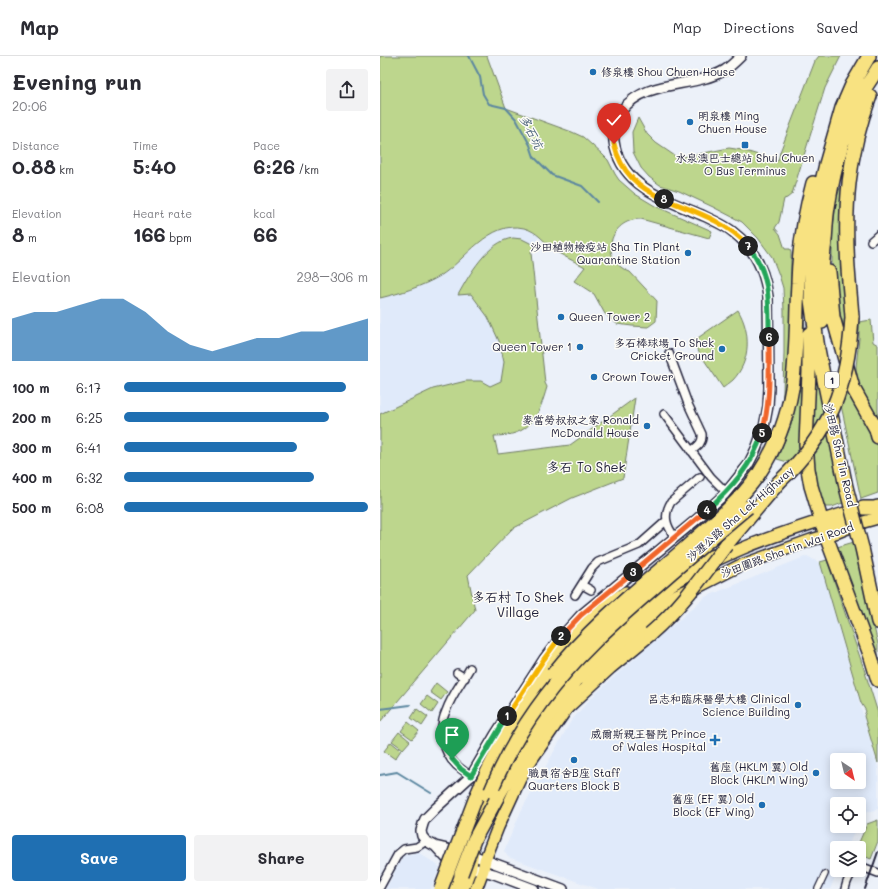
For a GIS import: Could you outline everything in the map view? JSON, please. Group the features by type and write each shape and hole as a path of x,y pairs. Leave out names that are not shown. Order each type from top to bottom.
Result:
{"highway":[{"name":"沙田路 Sha Tin Road","path":"869,56 852,85 842,108 819,194 812,244 811,300 825,385 866,547 878,584"},
{"name":"沙田路 Sha Tin Road","path":"851,486 822,321 821,274 830,196 840,149 862,94 878,68"},
{"name":"沙瀝公路 Sha Lek Highway","path":"455,889 491,791 504,763 544,698 591,645 614,623 790,471 811,446 832,409 842,385 850,343 852,317 848,267 847,220 848,188 851,164 860,125 869,97 878,77"},
{"name":"沙瀝公路 Sha Lek Highway","path":"441,889 480,787 502,743 529,700 571,652 600,623 728,510 744,493 764,465 786,418 794,376 796,355 798,269 803,226 818,161 842,108"},
{"path":"825,234 833,317 853,388 876,430 878,437"},
{"path":"811,300 806,430 808,469 811,486 826,536 869,650 878,680"},
{"path":"567,708 672,613 686,598 729,541 779,482"},
{"path":"863,508 878,507"},
{"path":"822,520 829,524 849,520 860,523"},
{"name":"沙田路 Sha Tin Road","path":"866,547 878,622"},
{"path":"529,700 547,669 580,629 624,594 688,562 732,552"},
{"path":"474,840 493,804 524,752 586,669 615,639 656,606 695,588"}],"main road":[{"name":"沙田圍路 Sha Tin Wai Road","path":"463,889 471,867 472,855 514,757 547,705 575,669 610,633 642,606 676,582 732,552 878,502"},
{"name":"沙田圍路 Sha Tin Wai Road","path":"476,889 502,817 532,759 586,682 620,647 656,617 695,588 739,566 878,518"}],"street":[{"path":"534,889 484,865 472,855 435,846 426,841 422,836 421,830 425,818 471,776 495,735 541,664 561,637 581,615 696,520 726,492 748,465 756,449 764,427 769,392 769,305 766,282 759,262 746,243 728,228 654,194 639,185 627,173 619,159 616,152 614,138 615,126 620,113 626,105 636,97 653,89 704,78 720,72 730,66 741,56"},
{"path":"871,241 878,235"},
{"path":"669,353 685,397 703,438 699,446 691,451"},
{"path":"664,414 711,477 726,492"},
{"path":"675,537 666,521 668,507 671,502 700,477"},
{"path":"575,596 594,565 639,545 666,521"},
{"path":"582,585 591,590"},
{"path":"470,668 446,710 443,721 442,735 445,748 452,759 461,769 471,776"},
{"path":"457,673 465,678"},
{"path":"380,887 395,858 400,852 407,848 420,846 426,841"},
{"path":"435,846 447,859 471,867 484,865 563,889"},
{"path":"866,868 878,873"},
{"path":"818,889 824,874"},
{"path":"845,889 849,877"}],"shaded area":[{"path":"512,227 524,228 539,236 531,253 545,383 547,387 542,406 537,416 519,431 507,436 500,436 439,388 432,389 419,396 411,405 390,408 380,421 380,298 409,290 438,277 491,234 501,229"},
{"name":"威爾斯親王醫院 Prince of Wales Hospital","path":"807,556 820,563 878,768 878,809 866,813 866,797 830,797 830,833 854,833 850,841 830,841 830,877 835,877 830,889 598,889 508,857 504,851 522,809 571,721 591,698 705,597"},
{"path":"418,852 440,867 431,889 386,889 403,856"}],"green space":[{"path":"380,56 487,56 506,108 583,137 608,160 619,180 635,194 655,206 712,231 709,238 641,219 630,221 621,226 615,233 611,250 614,259 620,266 630,272 657,301 656,321 648,327 617,324 605,314 594,294 574,281 585,267 560,254 537,234 524,228 511,227 489,235 440,276 411,289 380,298"},
{"path":"819,56 841,56 825,88 792,194 784,199 779,222 775,228 780,234 785,249 790,249 791,253 789,386 781,413 784,353 783,288 772,257 758,238 742,222 679,191 660,185 649,177 641,168 633,152 632,132 638,118 647,134 656,143 678,158 729,148 742,150 778,161 780,152 815,61"},
{"path":"845,187 846,295 844,329 836,297 832,267 832,234 837,197 840,188"},
{"path":"513,238 522,239 534,245 531,253 545,383 547,387 540,408 531,423 516,433 494,436 498,454 570,445 635,398 623,478 572,498 512,529 468,575 475,610 380,722 380,414 433,389 466,381 481,381 490,386 501,381 504,362 499,341 488,317 471,294 458,295 480,260 495,245 504,240"},
{"path":"803,294 806,355 802,449 791,463 777,459 791,425 798,389 802,355"},
{"name":"多石棒球場 To Shek Cricket Ground","path":"738,310 747,337 746,355 739,372 733,380 723,388 692,342"},
{"path":"871,320 873,342 878,345 878,420 858,386 856,367 859,322"},
{"path":"815,353 827,410 812,437"},
{"path":"846,389 873,432 878,446 878,493 861,499 841,405"},
{"path":"829,430 845,502 832,507 825,507 822,504 810,461 824,441"},
{"path":"854,542 878,644 878,664 837,547"},
{"path":"827,560 878,713 878,763 864,716 866,711 861,703 820,562"},
{"path":"436,683 447,692 441,700 430,692"},
{"path":"427,696 438,704 432,713 421,704"},
{"path":"417,709 428,717 422,726 411,718"},
{"path":"408,722 419,731 412,739 401,731"},
{"path":"399,732 410,741 403,749 392,741"},
{"path":"391,742 401,750 395,759 384,751"},
{"path":"878,820 878,841 871,859 866,857 866,841 860,841 863,833 866,833 867,824"}],"waterway":[{"name":"多石坑","path":"469,56 480,77 483,94 489,104 506,108 516,119 530,145 534,157 552,175 582,186 598,202"},
{"path":"380,709 410,705"},
{"path":"380,775 397,772 431,793"}],"railway":[{"path":"865,889 878,852"}],"place":[{"name":"修泉樓 Shou Chuen House","path":"593,72"},
{"name":"明泉樓 Ming Chuen House","path":"690,122"},
{"name":"水泉澳巴士總站 Shui Chuen O Bus Terminus","path":"745,145"},
{"name":"沙田植物檢疫站 Sha Tin Plant Quarantine Station","path":"688,253"},
{"name":"Queen Tower 2","path":"561,317"},
{"name":"Queen Tower 1","path":"580,347"},
{"name":"多石棒球場 To Shek Cricket Ground","path":"722,349"},
{"name":"Crown Tower","path":"594,377"},
{"name":"麥當勞叔叔之家 Ronald McDonald House","path":"647,426"},
{"name":"呂志和臨床醫學大樓 Clinical Science Building","path":"798,705"},
{"name":"威爾斯親王醫院 Prince of Wales Hospital","path":"715,740"},
{"name":"職員宿舍B座 Staff Quarters Block B","path":"574,760"},
{"name":"舊座 (HKLM 翼) Old Block (HKLM Wing)","path":"816,773"},
{"name":"舊座 (EF 翼) Old Block (EF Wing)","path":"762,805"}],"district":[{"name":"多石 To Shek","path":"586,467"},
{"name":"多石村 To Shek Village","path":"518,604"}],"route":[{"path":"452,759 461,769 471,776 534,674 561,637 581,615 724,495 748,465 764,427 768,396 769,305 766,282 759,262 746,243 728,228 711,219 663,199 639,185 632,179 623,167 614,144"}]}
